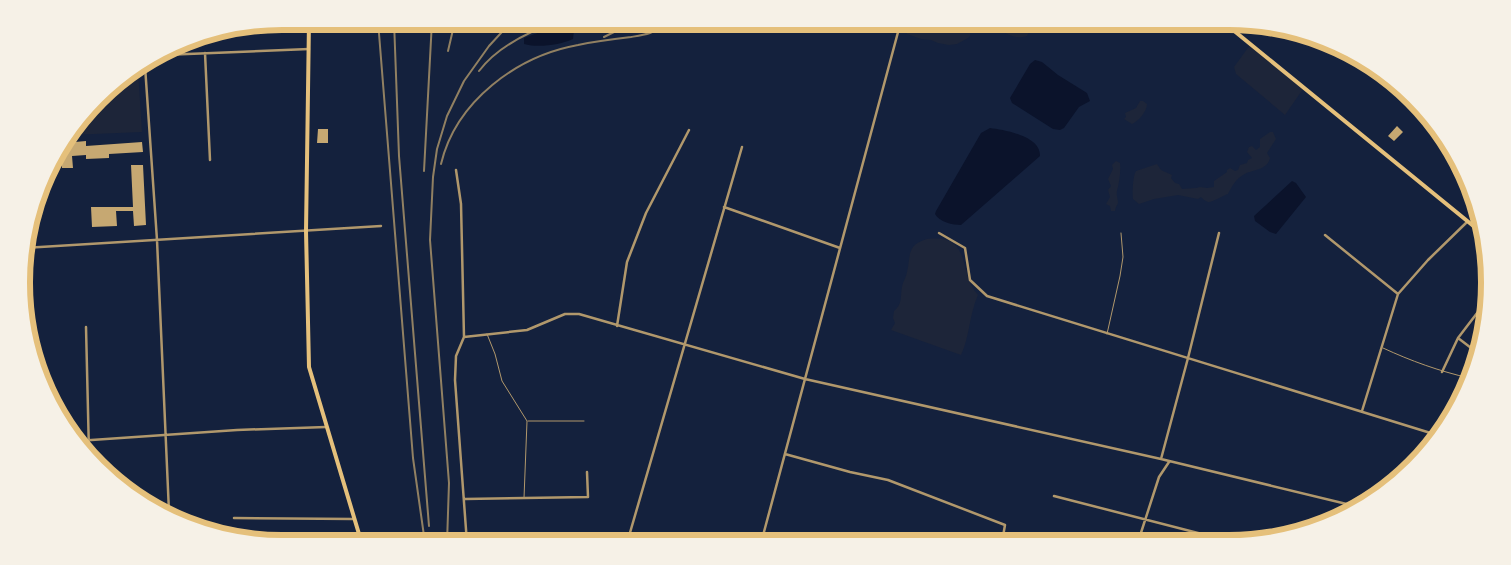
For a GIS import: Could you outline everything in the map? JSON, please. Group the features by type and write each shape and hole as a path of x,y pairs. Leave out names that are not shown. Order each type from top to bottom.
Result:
{"main road":[{"path":"309,30 306,231 309,367 359,535"},
{"path":"1233,30 1474,226"}],"street":[{"path":"764,535 899,30"},
{"path":"174,54 308,49"},
{"path":"205,53 210,160"},
{"path":"145,71 157,240 169,508"},
{"path":"617,326 627,262 646,213 689,130"},
{"path":"629,535 742,147"},
{"path":"456,170 461,204 464,338 456,356 455,380 465,499 466,535"},
{"path":"724,208 840,248"},
{"path":"1362,411 1398,294 1428,260 1468,221"},
{"path":"32,247 381,226"},
{"path":"939,233 965,248 970,280 987,296 1431,433"},
{"path":"1161,459 1219,233"},
{"path":"1325,235 1398,294"},
{"path":"1442,372 1458,338 1479,310"},
{"path":"464,338 527,330 565,314 579,314 805,380 1161,459 1349,504"},
{"path":"86,327 89,444"},
{"path":"1458,338 1472,349"},
{"path":"85,440 237,430 326,427"},
{"path":"785,454 850,472 888,480 1005,525 1003,535"},
{"path":"1140,535 1159,477 1169,461"},
{"path":"465,499 588,497 587,472"},
{"path":"1054,496 1206,535"},
{"path":"234,518 354,519"}],"lane":[{"path":"1107,334 1123,257 1121,233"},
{"path":"487,334 495,354 502,381 520,413 527,420 584,421"},
{"path":"1382,347 1442,372 1463,376"},
{"path":"524,499 527,420"}],"shaded area":[{"path":"546,30 574,30 573,39 562,43 536,46 524,44 524,38"},
{"path":"907,30 937,32 942,30 970,30 970,36 957,44 949,45 907,34"},
{"path":"1001,30 1030,30 1027,36 1015,37"},
{"path":"1250,45 1303,89 1285,115 1236,74 1234,67"},
{"path":"1035,60 1042,62 1058,75 1087,93 1090,101 1079,107 1064,128 1060,130 1053,129 1012,103 1010,98 1030,64"},
{"path":"138,76 142,132 78,135 104,104"},
{"path":"1140,101 1147,104 1146,110 1132,124 1124,119 1126,117 1125,113 1136,108"},
{"path":"990,128 1013,132 1029,139 1039,149 1040,156 961,225 943,221 937,217 936,211 981,133"},
{"path":"1273,132 1276,139 1267,153 1270,158 1266,165 1241,177 1234,183 1228,194 1210,202 1201,197 1198,199 1178,195 1139,204 1133,199 1133,184 1136,171 1157,164 1161,170 1172,175 1171,178 1182,189 1214,187 1214,181 1227,172 1227,170 1230,168 1235,171 1238,170 1240,165 1247,163 1252,158 1247,152 1249,147 1252,146 1256,150 1260,147 1260,139"},
{"path":"1116,161 1120,163 1117,192 1118,203 1115,211 1111,211 1110,206 1106,204 1110,197 1108,190 1111,186 1108,179 1113,169 1112,165"},
{"path":"1292,181 1296,183 1306,197 1276,234 1270,232 1255,221 1254,216"},
{"path":"942,239 952,243 958,249 972,286 978,295 961,355 891,330 895,323 893,318 894,311 900,303 912,248 920,241"}],"building":[{"path":"1397,126 1403,132 1394,141 1388,136"},
{"path":"318,129 328,129 328,143 317,143"},
{"path":"86,141 86,146 142,142 143,152 109,154 109,158 86,159 86,155 72,156 73,168 62,168 61,161 73,142"},
{"path":"131,165 143,165 146,225 134,226 133,211 116,211 117,226 92,227 91,207 133,207"}],"railway":[{"path":"379,30 413,458 424,535"},
{"path":"394,30 399,156 429,526"},
{"path":"424,171 432,30"},
{"path":"448,51 453,30"},
{"path":"447,535 449,483 430,240 433,177 437,149 447,116 464,81 489,46 504,30"},
{"path":"479,71 495,54 515,40 537,30"},
{"path":"604,37 618,30"},
{"path":"441,164 449,141 460,120 492,85 512,71 533,59 555,51 591,42 631,37 657,30"}]}
